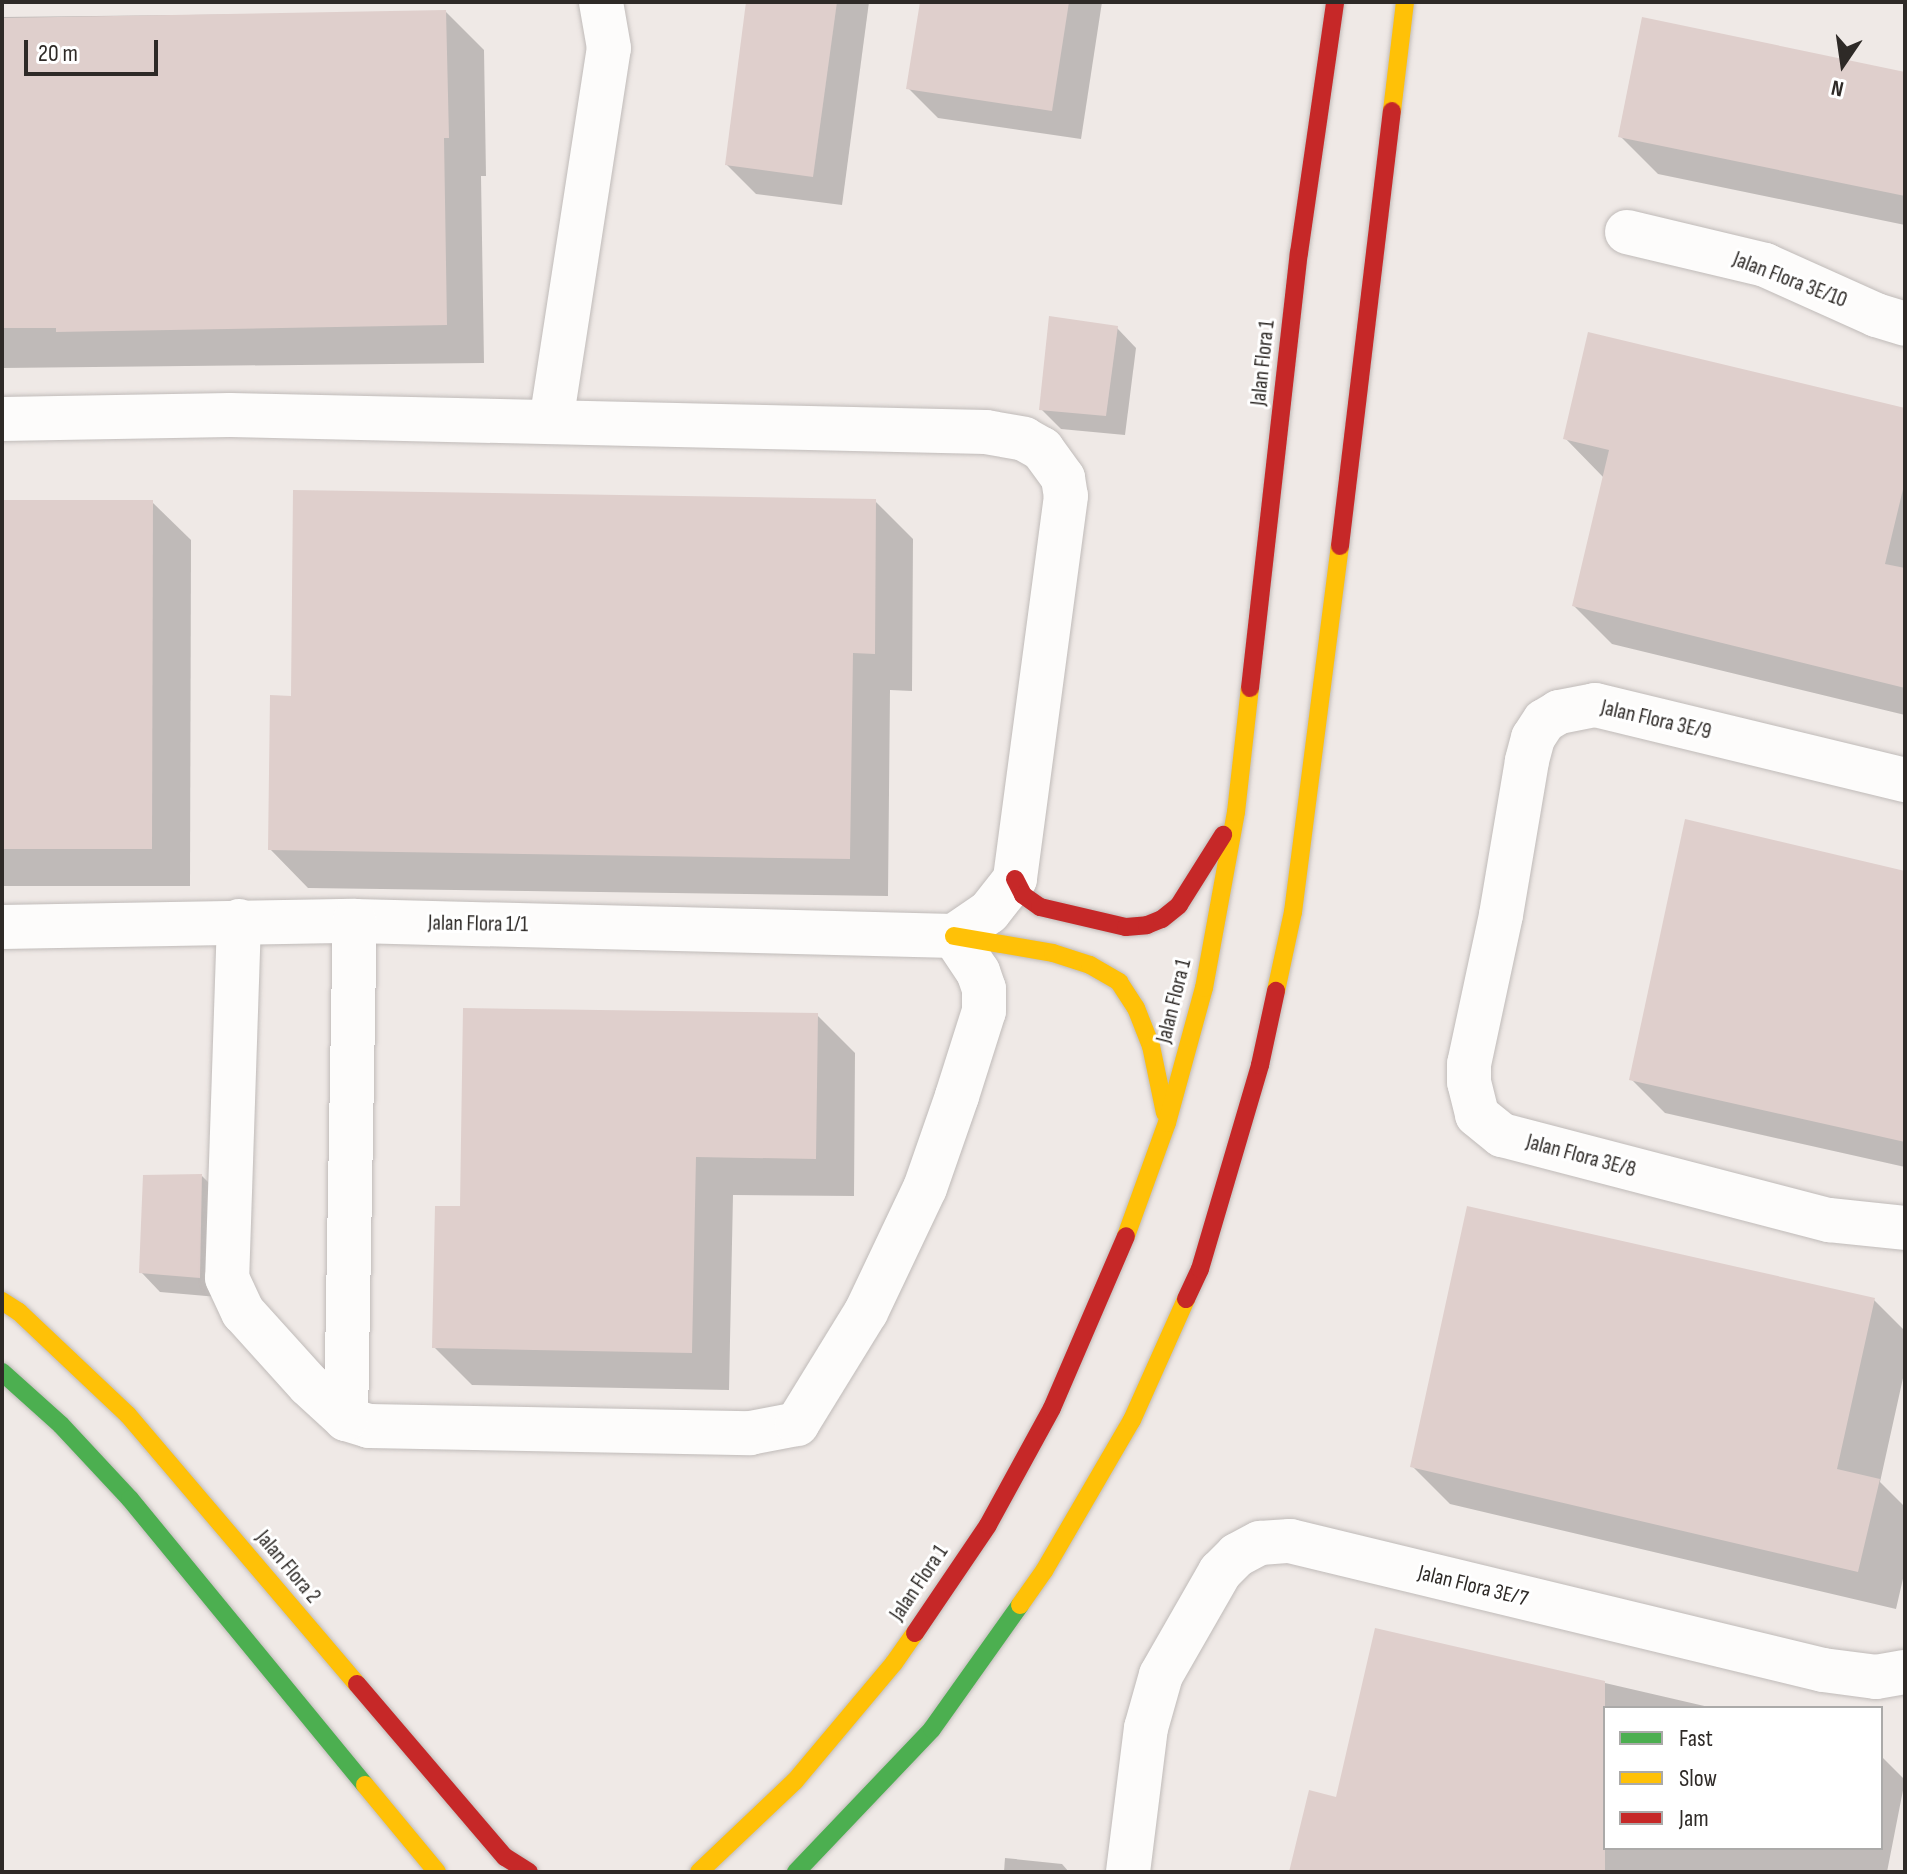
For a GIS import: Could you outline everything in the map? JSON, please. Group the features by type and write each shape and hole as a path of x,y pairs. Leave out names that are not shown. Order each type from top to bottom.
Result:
{"street":[{"path":"551,422 609,48 608,26 601,2"},
{"name":"Jalan Flora 1","path":"699,1872 795,1781 894,1663 988,1525 1052,1408 1127,1233 1167,1123 1204,988 1236,812 1299,253 1335,2"},
{"path":"796,1872 932,1729 1044,1571 1132,1420 1200,1269 1260,1065 1293,912 1357,413 1405,2"},
{"name":"Jalan Flora 3E/10","path":"1627,232 1765,265 1876,315 1905,324"},
{"path":"2,419 230,415 986,432 1024,439 1042,449 1063,478 1066,496 1015,879 989,912 954,936"},
{"name":"Jalan Flora 3E/9","path":"1503,902 1533,738 1544,721 1575,707 1595,705 1905,780"},
{"path":"1015,879 1023,895 1040,907 1126,927 1147,925 1162,919 1179,905 1207,864 1236,812"},
{"name":"Jalan Flora 3E/8","path":"1503,902 1469,1064 1471,1100 1488,1127 1502,1135 1829,1220 1905,1228"},
{"path":"239,921 227,1278 243,1312 309,1385 346,1419 369,1426 750,1433 797,1424 866,1312 925,1188 957,1096 984,1011 984,989 978,972 954,936"},
{"path":"346,1419 355,921"},
{"name":"Jalan Flora 1/1","path":"2,927 355,921 954,936"},
{"path":"954,936 1053,953 1090,965 1119,982 1136,1008 1151,1046 1167,1123"},
{"name":"Jalan Flora 2","path":"2,1301 19,1312 128,1415 505,1857 529,1872"},
{"path":"2,1372 61,1425 130,1499 437,1872"},
{"name":"Jalan Flora 3E/7","path":"1128,1872 1146,1728 1161,1675 1220,1572 1248,1548 1274,1541 1290,1541 1823,1670 1876,1677 1905,1672"}],"building":[{"path":"746,2 837,2 813,177 725,165"},
{"path":"920,2 1069,2 1052,111 906,89"},
{"path":"446,10 449,138 444,138 447,325 56,332 56,328 2,328 2,18"},
{"path":"1642,17 1905,72 1905,196 1618,137"},
{"path":"1049,316 1118,326 1106,416 1039,410"},
{"path":"1588,332 1905,408 1905,481 1885,564 1905,568 1905,688 1572,606 1609,450 1563,439"},
{"path":"293,490 876,499 875,654 853,653 850,859 268,850 270,695 291,696"},
{"path":"2,500 153,500 152,849 2,849"},
{"path":"1685,819 1905,871 1905,1142 1629,1080"},
{"path":"463,1008 818,1013 816,1159 696,1157 692,1353 432,1348 435,1206 460,1206"},
{"path":"202,1174 200,1278 139,1273 143,1175"},
{"path":"1467,1206 1875,1298 1837,1469 1880,1479 1858,1572 1410,1467"},
{"path":"1375,1628 1605,1681 1605,1872 1289,1872 1309,1790 1336,1797"}],"traffic: fast":[{"path":"2,1372 61,1425 130,1499 365,1785"},
{"path":"796,1872 932,1729 1020,1605"}],"traffic: slow":[{"path":"1392,111 1405,2"},
{"path":"1276,991 1293,912 1340,546"},
{"path":"1126,1236 1167,1123 1204,988 1236,812 1250,688"},
{"path":"954,936 1053,953 1090,965 1119,982 1136,1008 1151,1046 1165,1113"},
{"path":"1020,1605 1044,1571 1132,1420 1186,1299"},
{"path":"2,1301 19,1312 128,1415 357,1684"},
{"path":"699,1872 795,1781 894,1663 915,1633"},
{"path":"365,1785 437,1872"}],"traffic: jam":[{"path":"1250,688 1299,253 1335,2"},
{"path":"1340,546 1392,111"},
{"path":"1015,879 1023,895 1040,907 1126,927 1147,925 1162,919 1179,905 1223,835"},
{"path":"1186,1299 1200,1269 1260,1065 1276,991"},
{"path":"915,1633 988,1525 1052,1408 1126,1236"},
{"path":"357,1684 505,1857 529,1872"}]}
